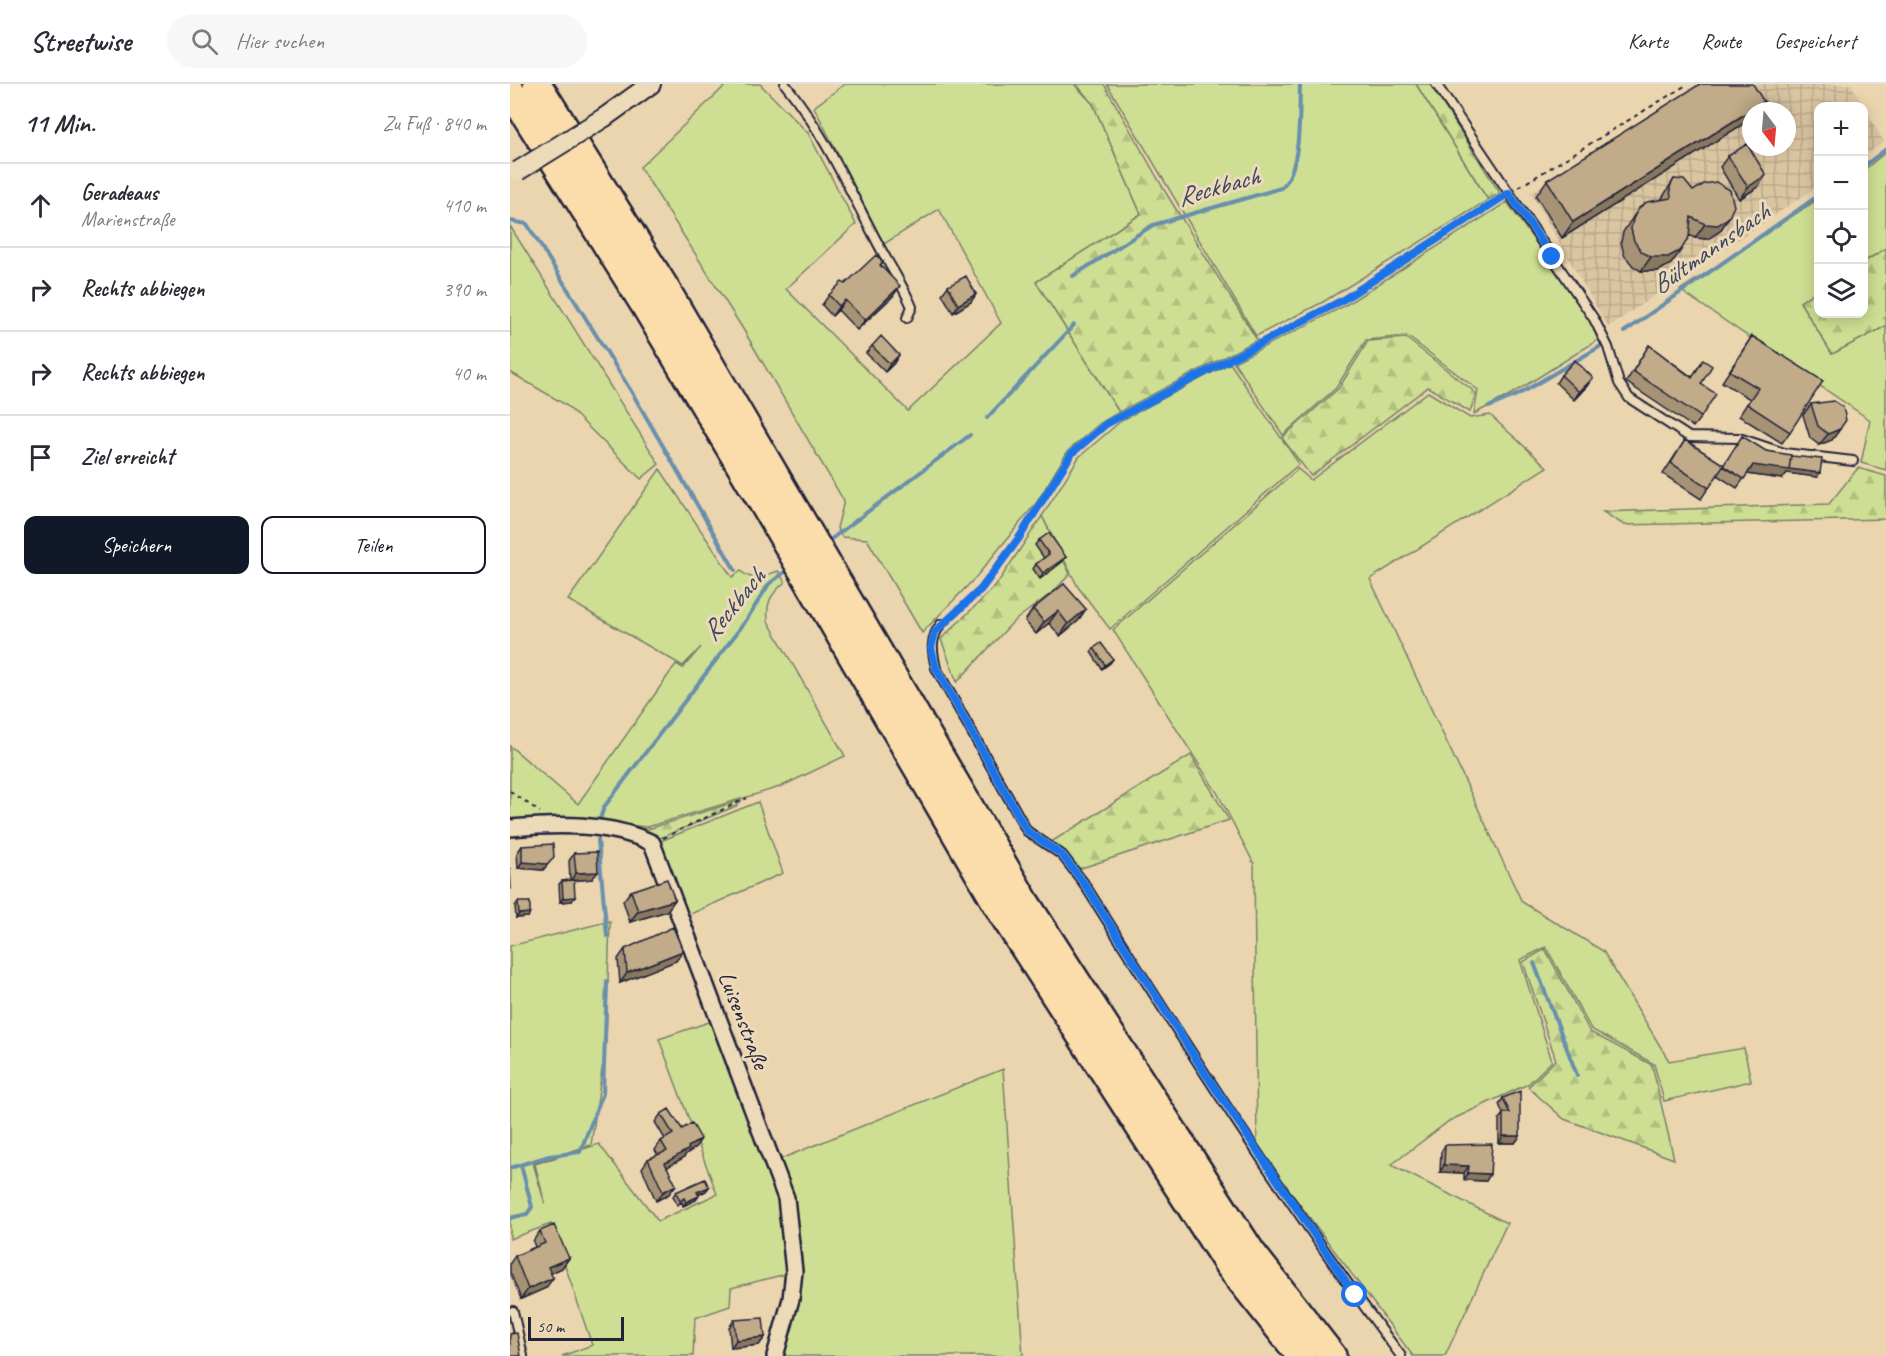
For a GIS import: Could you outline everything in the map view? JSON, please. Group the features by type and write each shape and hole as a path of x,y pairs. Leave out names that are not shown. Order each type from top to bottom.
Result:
{"highway":[{"path":"537,84 665,288 802,543"},
{"path":"510,90 646,307 802,543 1025,902 1251,1252 1332,1356"},
{"path":"817,568 1004,916 1228,1264 1301,1356"}],"street":[{"path":"514,173 605,117 651,84"},
{"path":"510,828 557,824 635,835 652,843"},
{"name":"Luisenstraße","path":"652,843 786,1198 794,1271 791,1299 775,1356"}],"lane":[{"path":"785,84 816,127 905,291 912,307 907,318"},
{"path":"1436,84 1594,319 1608,347 1619,383 1629,398 1689,437 1739,438 1784,453 1853,461"},
{"path":"941,624 935,632 931,648 936,668 1027,831 1062,855 1083,882 1205,1073 1342,1276 1401,1356"},
{"path":"513,1311 523,1356"}],"path":[{"path":"941,624 981,589 1019,538 1072,453 1106,424 1341,301 1509,193 1688,84"},
{"path":"510,791 557,824"},
{"path":"652,843 747,798"}],"shaded area":[{"path":"1700,84 1851,84 1861,102 1814,102 1814,189 1608,327 1531,193"},
{"path":"1868,114 1884,142 1868,153"}],"green space":[{"path":"727,84 760,84 808,133 856,224 786,289 908,411 1001,323 939,209 884,244 814,107 845,84 1074,84 1093,104 1141,214 1036,282 1119,412 1099,424 1068,451 1037,502 976,577 922,633 867,539 842,537 837,528 844,501 743,329 640,167"},
{"path":"1076,84 1104,84 1166,193 1257,340 1119,412 1036,282 1141,214 1093,104"},
{"path":"1107,84 1416,84 1488,200 1323,302 1256,336"},
{"path":"1416,84 1430,84 1500,193 1488,200"},
{"path":"1886,152 1886,248 1868,259 1868,210 1868,167"},
{"path":"1507,202 1590,320 1598,340 1515,392 1474,414 1478,390 1407,336 1366,340 1336,388 1283,435 1234,362 1344,306"},
{"path":"1814,202 1814,293 1800,302 1832,354 1886,326 1886,470 1861,463 1870,420 1680,290"},
{"path":"510,226 659,464 641,479 566,405 510,372"},
{"path":"1886,248 1886,326 1832,354 1800,302 1814,293 1814,318 1868,318 1868,259"},
{"path":"1406,338 1476,393 1470,412 1428,387 1311,476 1282,438 1339,388 1368,341"},
{"path":"1230,363 1299,464 1110,629 1078,587 1042,516 1079,457 1122,420"},
{"path":"1428,392 1470,418 1490,415 1547,467 1370,579 1522,902 1603,951 1669,1061 1744,1048 1751,1081 1664,1101 1654,1064 1591,1029 1546,947 1520,960 1552,1061 1528,1084 1449,1121 1391,1165 1507,1223 1445,1356 1413,1356 1257,1147 1254,864 1218,794 1113,630 1298,469 1311,480"},
{"path":"1858,468 1886,476 1886,519 1624,525 1603,512 1829,504"},
{"path":"660,469 732,577 741,571 745,575 754,577 778,571 785,582 770,599 768,621 845,756 780,787 647,827 561,819 510,822 510,746 578,804 676,664 683,668 701,647 683,666 568,600"},
{"path":"1042,516 1070,574 1054,591 1013,622 957,682 941,639 995,587"},
{"path":"1191,755 1229,820 1069,872 1051,842"},
{"path":"742,800 736,806 653,841 593,824 648,829"},
{"path":"758,802 783,873 686,916 658,842"},
{"path":"610,921 606,1042 591,1145 533,1163 545,1204 535,1164 599,1144 658,1221 717,1194 659,1039 715,1020 782,1198 790,1273 731,1288 730,1306 695,1318 693,1356 562,1356 592,1345 551,1224 510,1239 510,946"},
{"path":"1545,949 1590,1032 1652,1065 1674,1159 1564,1119 1528,1087 1556,1060 1523,962"},
{"path":"1003,1069 1023,1356 779,1356 793,1305 778,1160"}],"building":[{"path":"1700,84 1753,84 1764,102 1742,102 1742,116 1573,222 1547,180"},
{"path":"1742,147 1742,156 1754,156 1766,175 1748,187 1728,156"},
{"path":"1674,179 1684,180 1693,191 1704,184 1716,182 1730,190 1734,206 1729,217 1718,225 1705,224 1691,217 1689,237 1681,250 1668,257 1651,257 1642,252 1634,241 1631,229 1633,219 1639,208 1647,202 1671,198 1670,187"},
{"path":"876,255 883,262 880,265 900,286 865,320 845,300 839,306 829,295 842,282 845,284"},
{"path":"966,276 976,294 958,305 948,286"},
{"path":"881,336 899,355 890,364 872,346"},
{"path":"1752,336 1823,381 1790,432 1747,404 1758,388 1730,371"},
{"path":"1649,345 1692,378 1703,360 1712,366 1701,384 1716,394 1701,417 1633,371"},
{"path":"1575,360 1593,378 1579,392 1561,375"},
{"path":"1834,401 1843,407 1846,420 1840,429 1828,434 1818,426 1811,404"},
{"path":"1742,436 1766,451 1791,455 1789,470 1753,465 1744,479 1723,466"},
{"path":"1685,440 1724,465 1709,488 1671,463"},
{"path":"1791,456 1822,459 1820,473 1789,469"},
{"path":"1049,533 1066,557 1043,573 1036,564 1049,554 1039,540"},
{"path":"1064,584 1086,609 1068,624 1058,611 1044,622 1033,609"},
{"path":"1101,643 1113,659 1105,665 1094,648"},
{"path":"553,844 554,857 547,864 522,862 522,846"},
{"path":"597,852 598,872 576,873 574,853"},
{"path":"667,879 675,900 638,911 631,891"},
{"path":"574,880 575,897 563,898 562,881"},
{"path":"518,902 530,902 530,913 519,914"},
{"path":"673,927 683,951 627,973 625,949"},
{"path":"1520,1091 1520,1136 1503,1136 1503,1113 1510,1113 1503,1098"},
{"path":"669,1109 682,1129 692,1123 701,1139 665,1163 676,1185 663,1192 648,1159 667,1151 661,1141 673,1134 661,1114"},
{"path":"1492,1144 1490,1174 1468,1173 1469,1166 1444,1165 1445,1145"},
{"path":"705,1179 709,1187 697,1192 699,1196 686,1202 684,1198 680,1201 676,1192"},
{"path":"554,1225 569,1258 548,1267 553,1278 528,1289 515,1256 545,1243 540,1231"},
{"path":"763,1318 765,1337 736,1340 734,1320"},
{"path":"517,1333 521,1356 510,1356 510,1334"}],"waterway":[{"name":"Reckbach","path":"1073,276 1153,225 1281,188 1288,180 1296,155 1300,84"},
{"name":"Bültmannsbach","path":"1868,163 1886,149"},
{"name":"Bültmannsbach","path":"1624,332 1814,199"},
{"path":"510,221 527,224 631,391 735,570"},
{"name":"Reckbach","path":"987,418 1074,325"},
{"name":"Bültmannsbach","path":"1489,407 1519,394 1601,346"},
{"name":"Reckbach","path":"826,543 970,435"},
{"name":"Reckbach","path":"600,819 604,807 745,622 769,584 790,568"},
{"name":"Reckbach","path":"598,840 607,936"},
{"name":"Bültmannsbach","path":"1534,963 1577,1075"},
{"name":"Reckbach","path":"510,1168 549,1156 580,1152 603,1093 607,981"},
{"path":"510,1218 527,1214 532,1207 521,1165"}],"route":[{"path":"1355,1295 1205,1073 1083,882 1062,855 1027,831 936,668 931,648 935,632 941,624 981,589 1019,538 1072,453 1106,424 1341,301 1509,193 1552,257"}]}
